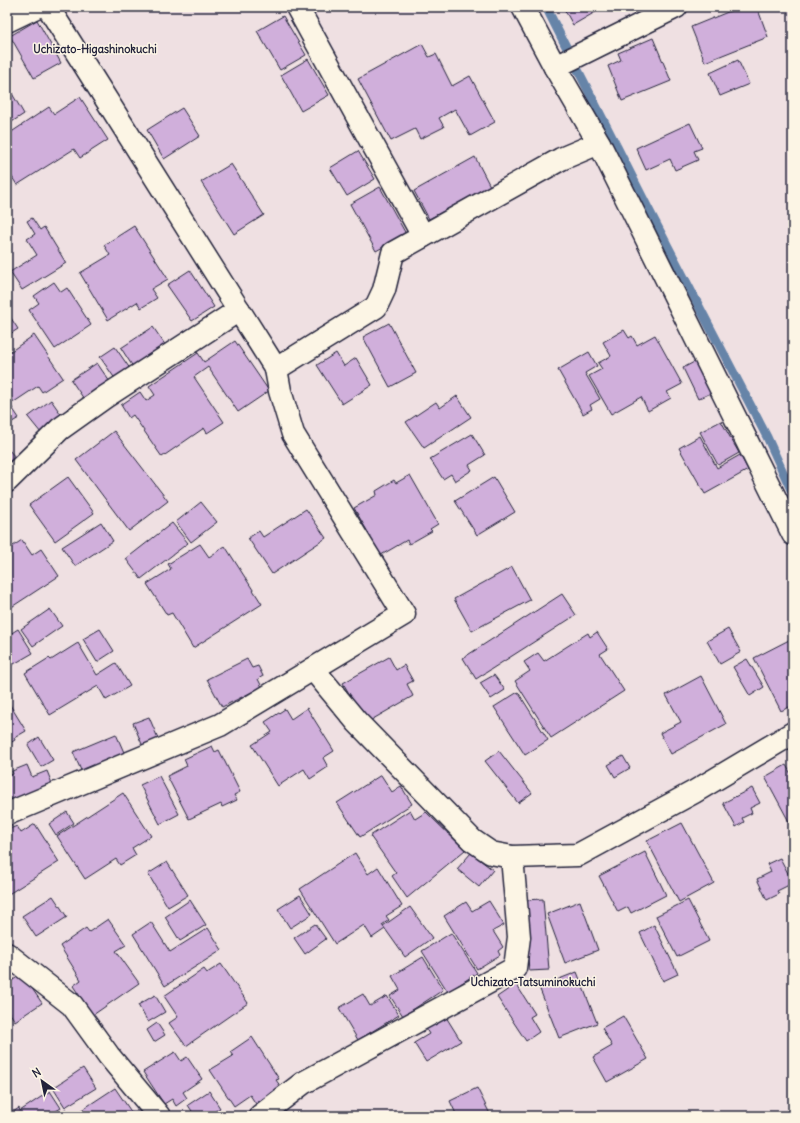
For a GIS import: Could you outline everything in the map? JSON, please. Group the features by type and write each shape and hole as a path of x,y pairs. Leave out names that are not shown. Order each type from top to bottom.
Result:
{"street":[{"path":"7,21 36,7"},
{"path":"7,814 220,725 404,614 293,434 280,391 276,368 48,7"},
{"path":"297,7 423,236"},
{"path":"523,7 555,67 599,143 793,534"},
{"path":"555,67 676,7"},
{"path":"276,368 376,307 384,290 393,252 561,159 599,143"},
{"path":"7,481 60,429 105,397 239,310"},
{"path":"313,669 357,722 472,840 491,854 512,857 578,855 694,792 793,733"},
{"path":"260,1116 303,1083 515,968 518,937 512,857"},
{"path":"7,954 72,1005 109,1056 160,1116"}],"building":[{"path":"563,7 604,7 573,25"},
{"path":"740,7 757,7 768,37 705,62 691,27"},
{"path":"283,16 306,55 280,70 257,31"},
{"path":"37,20 61,63 34,78 10,36"},
{"path":"653,38 671,81 622,101 608,66 621,60 618,53"},
{"path":"422,44 429,57 436,54 452,86 470,76 495,122 470,136 455,109 439,118 444,127 420,139 415,129 391,141 358,79"},
{"path":"308,59 329,95 301,111 281,75"},
{"path":"738,60 749,84 720,96 710,73"},
{"path":"7,85 24,114 7,125"},
{"path":"80,97 108,140 80,158 74,149 17,185 7,169 7,135 49,107 54,114"},
{"path":"182,108 200,136 164,159 147,130"},
{"path":"690,123 702,148 694,151 698,160 675,170 670,159 646,170 636,148"},
{"path":"358,151 375,179 347,196 330,168"},
{"path":"475,157 490,186 429,219 414,191"},
{"path":"231,164 264,215 234,234 201,182"},
{"path":"380,187 406,234 376,251 350,204"},
{"path":"32,218 40,230 44,227 66,263 22,290 10,272 37,255 27,239 35,234 27,221"},
{"path":"134,226 168,279 151,289 157,298 141,308 137,302 108,320 80,273 110,255 104,245"},
{"path":"190,270 214,307 192,321 167,285"},
{"path":"54,282 61,292 67,288 91,325 55,349 29,310 39,303 34,296"},
{"path":"7,312 18,329 7,336"},
{"path":"389,323 416,373 390,387 363,337"},
{"path":"153,327 168,349 135,370 121,348"},
{"path":"624,330 629,338 632,336 637,345 655,335 682,384 667,392 671,398 648,411 641,397 611,414 589,376 602,369 598,363 611,356 603,342"},
{"path":"34,335 63,378 42,392 38,386 14,402 7,392 7,354"},
{"path":"235,341 269,391 238,412 208,367 194,377 224,422 207,433 204,428 162,457 133,415 129,418 121,405 140,392 146,401 155,395 149,386 198,353 204,362"},
{"path":"115,347 133,373 118,383 100,357"},
{"path":"589,352 597,366 585,373 600,399 590,405 592,409 583,414 558,370"},
{"path":"336,353 344,366 356,358 372,385 342,404 317,365"},
{"path":"696,361 711,393 698,399 683,368"},
{"path":"97,363 112,385 86,402 71,380"},
{"path":"457,396 471,417 424,448 406,422 436,402 440,408"},
{"path":"7,400 19,418 7,425"},
{"path":"51,400 63,417 41,433 28,417"},
{"path":"721,421 739,453 718,465 700,432"},
{"path":"114,431 168,501 129,531 76,460"},
{"path":"472,434 485,455 469,465 472,470 455,481 451,474 443,479 430,459"},
{"path":"700,436 717,468 740,455 748,470 705,494 679,448"},
{"path":"7,448 17,459 7,468"},
{"path":"410,475 438,524 430,529 432,531 409,544 407,540 376,558 365,537 369,534 354,508 377,495 376,491 394,480 396,483"},
{"path":"68,477 94,513 55,541 29,505"},
{"path":"494,477 515,512 477,535 455,501"},
{"path":"201,502 217,522 191,542 176,522"},
{"path":"306,509 326,538 272,574 248,538 259,531 263,537"},
{"path":"101,522 113,541 75,566 62,547"},
{"path":"172,523 188,543 141,579 126,559"},
{"path":"22,540 32,555 41,549 59,576 7,610 7,550"},
{"path":"200,544 209,557 225,546 262,604 193,648 172,613 167,615 147,584 171,569 168,564"},
{"path":"512,567 530,600 472,631 454,599"},
{"path":"562,594 576,615 476,679 463,658"},
{"path":"50,609 62,626 33,646 21,629"},
{"path":"18,629 33,653 7,668 7,636"},
{"path":"100,629 114,651 97,662 83,639"},
{"path":"728,629 741,652 720,664 707,641"},
{"path":"597,632 608,649 600,654 624,691 551,738 515,681 530,671 524,662 538,653 544,661 588,633 590,637"},
{"path":"793,638 793,685 791,686 793,690 793,705 781,711 754,658"},
{"path":"78,643 97,675 116,663 130,686 106,700 98,686 50,715 25,673 49,658 51,660"},
{"path":"389,657 396,670 404,665 413,681 407,684 413,696 366,723 343,683"},
{"path":"247,659 252,668 258,666 263,676 258,679 262,687 222,707 207,679"},
{"path":"747,659 764,687 750,696 733,667"},
{"path":"494,675 505,690 491,699 480,683"},
{"path":"701,676 726,724 671,754 660,733 681,722 666,695"},
{"path":"518,692 548,740 525,755 494,707"},
{"path":"7,700 26,731 14,738 15,740 7,745"},
{"path":"307,708 334,751 323,758 328,767 310,779 304,769 278,786 252,745 272,732 265,722 285,709 291,719"},
{"path":"149,717 160,743 144,749 133,723"},
{"path":"116,734 126,757 83,775 73,752"},
{"path":"39,737 53,760 41,767 28,745"},
{"path":"212,746 215,752 219,750 240,792 234,795 237,800 222,807 221,804 189,819 167,776 187,766 184,759"},
{"path":"499,751 532,793 518,803 485,761"},
{"path":"623,756 630,768 615,777 608,765"},
{"path":"27,765 32,777 47,771 53,786 7,805 7,777 13,774 12,771"},
{"path":"786,765 791,774 793,772 793,829 765,777"},
{"path":"381,775 392,792 401,786 412,804 360,837 337,803"},
{"path":"159,776 179,814 160,824 140,785"},
{"path":"752,788 760,803 750,808 752,813 742,818 744,822 736,827 723,803"},
{"path":"123,793 151,836 132,848 136,855 120,865 116,859 85,879 57,836"},
{"path":"410,810 415,819 426,812 465,850 407,898 392,876 396,873 370,836"},
{"path":"67,812 74,823 56,835 49,824"},
{"path":"682,823 714,883 679,902 647,841"},
{"path":"35,824 59,862 7,895 7,830 17,826 21,833"},
{"path":"645,852 666,895 631,913 628,907 618,912 599,876"},
{"path":"355,853 368,874 378,867 402,906 386,916 389,920 382,925 385,929 372,938 364,925 335,944 300,889"},
{"path":"471,853 493,870 479,887 457,869"},
{"path":"780,858 793,883 777,891 779,894 767,900 757,879 771,872 767,864"},
{"path":"167,862 188,895 168,907 148,874"},
{"path":"300,895 312,914 290,928 278,909"},
{"path":"53,896 67,917 36,937 22,916"},
{"path":"543,899 549,970 529,971 524,900"},
{"path":"190,900 206,925 180,941 165,917"},
{"path":"688,900 709,941 677,957 656,916"},
{"path":"489,901 504,925 493,931 503,947 498,951 500,955 477,969 444,916 466,902 472,911"},
{"path":"580,901 598,950 565,963 547,914"},
{"path":"410,907 432,938 405,957 383,926"},
{"path":"108,919 126,945 116,951 139,983 93,1015 73,986 81,980 60,946 86,928 89,932"},
{"path":"151,922 170,952 208,928 222,950 165,986 133,934"},
{"path":"315,924 326,939 305,954 294,938"},
{"path":"654,925 678,974 663,981 640,933"},
{"path":"451,933 477,973 448,992 422,951"},
{"path":"423,957 443,990 403,1016 390,996 400,990 392,976"},
{"path":"221,964 248,1003 186,1046 169,1023 178,1017 164,996 204,969 207,973"},
{"path":"577,972 597,1023 559,1038 539,987"},
{"path":"22,974 42,1003 15,1021 7,1009 7,984"},
{"path":"516,984 535,1014 530,1017 539,1032 526,1041 497,997"},
{"path":"363,994 370,1006 387,996 399,1015 358,1040 339,1008"},
{"path":"155,995 165,1012 148,1022 138,1005"},
{"path":"623,1016 648,1059 607,1082 593,1057 612,1046 602,1028"},
{"path":"446,1017 461,1041 426,1062 414,1043 429,1034 426,1029"},
{"path":"157,1023 165,1035 154,1042 147,1030"},
{"path":"252,1037 279,1079 276,1080 281,1087 256,1104 250,1095 234,1106 210,1070 233,1056 230,1052"},
{"path":"175,1052 181,1061 187,1057 202,1079 183,1092 187,1098 176,1106 172,1099 164,1104 143,1072"},
{"path":"83,1068 96,1088 65,1107 53,1088"},
{"path":"115,1088 134,1116 74,1115"},
{"path":"477,1088 491,1116 457,1116 450,1101"},
{"path":"50,1091 61,1108 48,1116 7,1116 19,1108 20,1111"},
{"path":"209,1091 220,1108 208,1116 195,1116 188,1105"},
{"path":"66,1109 70,1116 55,1116"}],"waterway":[{"path":"546,7 767,437 793,494"}],"district":[{"name":"Uchizato-Higashinokuchi","path":"95,49"},
{"name":"Uchizato-Tatsuminokuchi","path":"533,982"}]}
